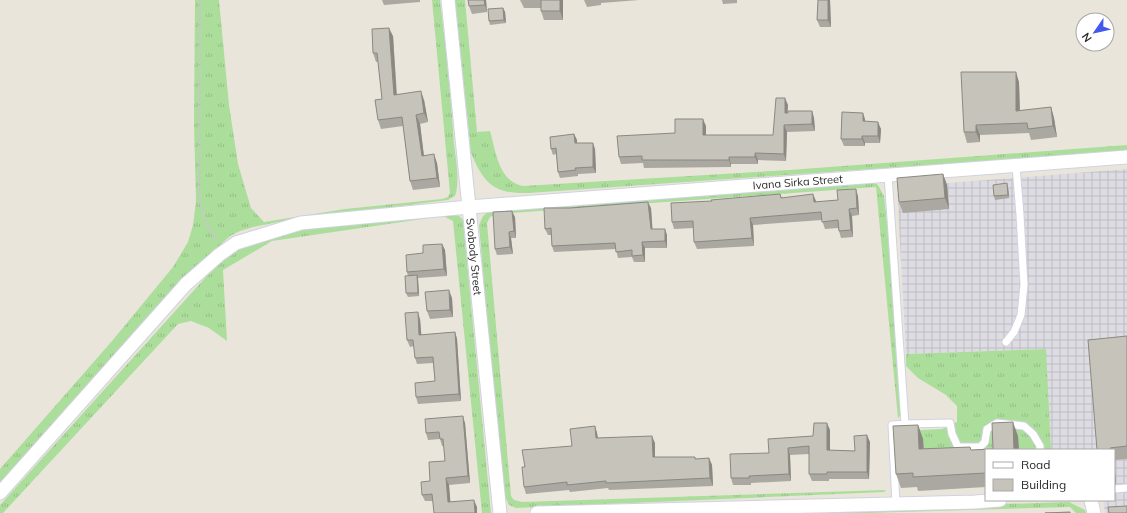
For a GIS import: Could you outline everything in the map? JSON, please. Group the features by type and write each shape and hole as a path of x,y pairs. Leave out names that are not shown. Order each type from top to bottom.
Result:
{"street":[{"name":"Svobody Street","path":"448,0 500,513"},
{"name":"Ivana Sirka Street","path":"0,493 186,284 236,243 301,223 469,207 1127,157"},
{"path":"537,513 988,501"},
{"path":"1091,501 1094,513"}],"lane":[{"path":"1006,342 1014,332 1021,315 1024,285 1016,166"},
{"path":"888,175 905,424"},
{"path":"896,504 892,425 950,423 952,434 958,447 967,448 980,447 985,442 986,428 997,423 1024,426 1033,434 1040,446 1040,449"},
{"path":"1115,489 1127,488"}],"path":[{"path":"200,0 199,200 216,241 220,255"}],"shaded area":[{"path":"1127,169 1127,513 1105,513 1103,501 1115,501 1115,449 1051,449 1045,349 906,354 897,187"}],"green space":[{"path":"195,0 219,0 229,105 238,164 251,208 264,222 345,209 442,199 448,197 450,193 432,0 440,0 457,171 455,196 448,200 289,220 253,227 230,236 205,259 0,488 0,469 112,341 173,267 188,242 193,225 196,202 194,124"},
{"path":"455,0 465,0 477,132 490,131 496,156 503,172 515,183 523,186 789,170 1127,145 1127,151 529,193 507,192 492,185 486,180 471,153"},
{"path":"875,183 878,185 884,196 891,255 901,415 898,418 876,187 498,214 490,217 487,223 511,496 514,500 522,502 886,490 884,492 516,508 509,505 505,497 501,481 479,225 483,216 489,211"},
{"path":"451,213 459,216 463,220 491,513 482,513 453,221 443,216 272,241 223,270 227,341 209,328 191,321 178,324 3,513 0,513 0,505 205,278 233,251 298,229"},
{"path":"1046,349 1051,449 1019,449 1018,436 998,449 985,449 985,450 943,462 897,431 942,429 957,422 957,406 946,395 918,378 906,366 906,354"},
{"path":"1069,502 1085,510 1086,513 1076,513 1070,507 868,513 711,513"}],"building":[{"path":"468,0 484,0 485,5 469,6"},
{"path":"541,0 560,0 560,11 541,11"},
{"path":"818,0 828,0 828,20 817,20"},
{"path":"503,8 504,20 489,21 488,9"},
{"path":"389,28 394,95 421,91 424,113 416,115 422,156 434,154 437,178 410,181 402,117 378,120 375,100 382,99 377,53 373,53 372,29"},
{"path":"961,72 1016,72 1016,111 1051,107 1053,126 1028,129 1027,123 976,125 976,132 964,132"},
{"path":"776,98 785,98 785,113 788,113 788,111 812,111 812,124 784,125 784,154 755,153 755,157 729,157 729,160 642,160 642,156 619,157 617,136 675,133 675,119 703,119 703,135 773,135"},
{"path":"842,112 863,113 863,121 878,122 878,136 862,136 862,139 841,139"},
{"path":"574,134 575,143 593,143 593,167 575,168 576,170 558,172 556,148 551,149 550,137"},
{"path":"943,174 945,198 899,202 897,178"},
{"path":"1007,183 1008,195 994,196 993,185"},
{"path":"856,189 857,208 849,209 851,230 839,231 838,220 822,222 821,212 750,218 752,238 694,242 693,221 672,222 671,203 712,201 711,200 780,194 781,198 813,194 814,202 838,200 837,190"},
{"path":"648,202 651,229 665,229 665,241 642,242 643,255 632,256 632,250 616,252 615,243 552,246 551,228 545,229 544,208 570,208"},
{"path":"512,211 514,231 509,232 510,247 495,249 493,212"},
{"path":"442,244 444,269 407,272 406,255 423,253 423,245"},
{"path":"417,275 418,293 406,293 405,276"},
{"path":"449,290 450,310 427,311 425,292"},
{"path":"418,312 419,335 455,332 459,394 416,397 415,383 435,381 433,357 415,358 413,340 407,340 405,313"},
{"path":"1127,336 1127,446 1110,449 1097,449 1088,340"},
{"path":"463,416 468,476 446,478 448,502 474,500 475,513 434,513 432,494 422,495 421,482 430,481 429,462 445,461 443,439 440,439 439,432 426,433 425,419"},
{"path":"1013,422 1014,449 993,449 992,423"},
{"path":"814,423 827,423 827,450 855,451 854,436 867,435 867,472 827,472 827,474 809,474 809,446 788,448 789,474 749,476 749,478 731,478 730,454 769,453 768,439 813,436"},
{"path":"918,425 919,449 970,447 971,450 985,449 985,473 913,477 913,473 896,474 893,426"},
{"path":"595,426 596,438 652,436 653,457 695,457 695,459 709,458 710,478 606,483 606,481 567,485 567,482 524,487 522,467 525,467 522,450 572,446 570,429"},
{"path":"1127,506 1127,513 1109,513 1108,507"},
{"path":"1070,512 1070,513 1045,513"}]}
